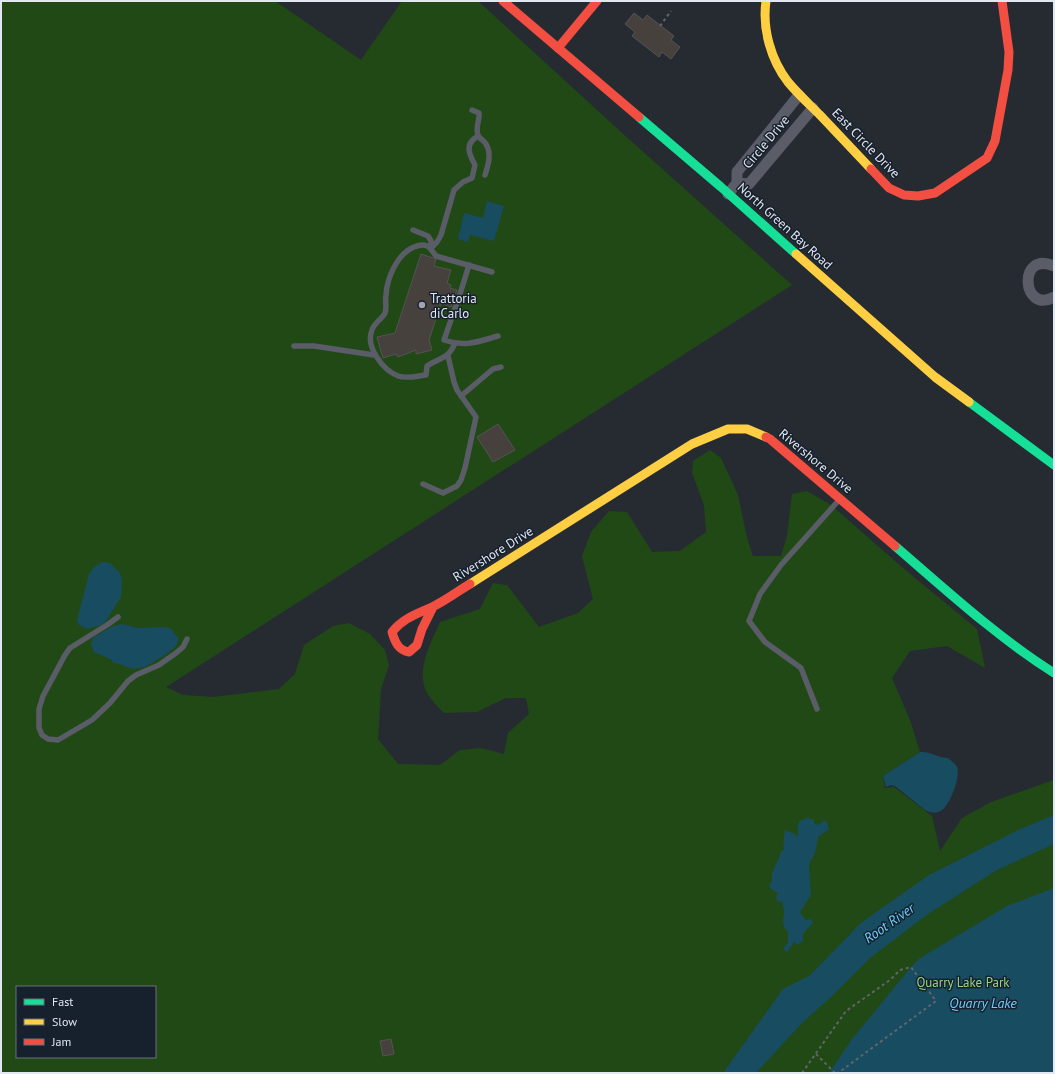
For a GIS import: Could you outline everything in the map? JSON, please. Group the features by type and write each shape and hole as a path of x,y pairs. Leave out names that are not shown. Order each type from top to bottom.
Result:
{"street":[{"name":"North Green Bay Road","path":"503,1 728,194 935,377 1054,465"},
{"path":"558,48 597,1"},
{"name":"East Circle Drive","path":"766,1 764,9 770,45 779,68 799,96 813,108 889,188 904,195 918,196 935,193 987,158 991,151 995,141 1008,70 1009,52 1002,1"},
{"name":"Circle Drive","path":"728,194 737,184 737,172 799,96"},
{"name":"Circle Drive","path":"737,184 749,184 813,108"},
{"path":"1054,266 1048,264 1036,266 1028,274 1027,280 1027,286 1034,296 1045,300 1054,297"},
{"name":"Rivershore Drive","path":"432,607 422,629 417,645 409,652 403,651 395,644 392,632 397,625 410,616 432,607 692,444 728,429 747,429 770,439 841,498 964,605 1026,656 1054,673"}],"lane":[{"path":"472,110 480,115 477,130 478,136 486,144 489,152 485,176"},
{"path":"431,248 441,235 454,190 463,182 472,178 475,165 471,157 469,146 471,141 478,136"},
{"path":"413,230 428,236 431,248 436,256 492,272"},
{"path":"431,248 419,245 411,248 398,261 392,272 386,295 385,313 372,330 370,341 374,355 385,367 398,376 406,377 426,375 428,366 432,362 448,356 455,344"},
{"path":"469,265 444,340 455,344 463,344 478,342 498,336"},
{"path":"294,346 314,346 374,355"},
{"path":"423,484 443,493 457,486 461,480 465,468 476,417 461,396 454,382 448,356"},
{"path":"461,396 493,369 501,367"},
{"path":"817,709 801,668 765,642 749,620 760,594 776,571 841,498"},
{"path":"118,617 70,648 43,696 39,708 39,728 42,734 48,739 58,740 92,720 110,704 128,681 136,675 158,665 176,653 183,647 187,639"}],"path":[{"path":"660,26 671,11"},
{"path":"802,1073 846,1011 890,980 900,970 911,967 936,1001 838,1073"},
{"path":"816,1053 835,1073"}],"green space":[{"name":"Quarry Lake Park","path":"1,1 275,1 361,60 402,1 478,1 621,132 792,285 166,687 183,695 213,697 279,689 295,674 304,645 333,626 349,623 370,634 385,650 389,665 381,689 378,739 398,764 440,765 460,750 481,748 504,754 508,733 529,714 526,698 506,698 477,712 444,713 432,700 423,683 426,656 440,622 480,609 493,583 507,585 539,627 578,613 593,599 582,556 591,532 609,511 627,512 652,552 680,551 706,532 704,505 692,473 693,461 710,450 721,458 738,495 747,538 753,556 781,556 787,536 792,494 807,491 831,505 903,568 977,629 985,668 947,646 910,651 892,678 910,720 920,752 883,776 885,788 894,787 932,816 940,851 962,818 991,802 1054,780 1054,1073 1,1073"}],"water":[{"path":"487,201 504,206 494,241 470,235 468,242 458,239 464,213 483,218"},
{"path":"102,562 110,563 119,572 122,579 121,597 106,621 101,625 88,629 79,625 77,620 89,574 94,567"},
{"path":"123,624 138,628 165,627 171,629 178,638 178,642 175,647 165,655 145,667 133,669 113,663 112,660 94,652 91,645 93,638 113,626"},
{"path":"920,752 948,758 957,767 958,771 956,783 951,797 945,807 936,813 925,810 895,786 891,785 886,787 883,776"},
{"name":"Root River","path":"1054,815 1054,844 997,870 928,914 870,958 831,997 802,1023 756,1073 723,1073 783,989 809,976 862,922 929,875 1018,830"},
{"path":"808,818 814,820 814,824 817,825 826,820 829,829 818,837 815,853 809,864 811,895 800,912 806,920 811,919 813,923 805,931 802,937 804,939 798,945 794,942 787,952 783,949 788,942 788,932 783,924 784,911 782,901 777,902 776,896 778,893 771,889 769,885 772,881 772,873 781,851 784,850 785,830 795,834 798,837 799,821"},
{"name":"Quarry Lake","path":"1054,888 1054,1073 829,1073 852,1039 920,958 1007,906"}],"building":[{"path":"634,13 643,20 647,15 674,36 671,40 680,47 671,59 662,52 659,57 632,36 635,32 625,24"},
{"name":"Trattoria diCarlo","path":"421,254 436,259 434,266 451,270 447,283 451,285 450,288 457,290 451,307 441,303 429,340 432,350 416,354 416,350 398,357 396,354 383,358 377,337 395,333"},
{"path":"498,424 515,450 493,462 477,437"},
{"path":"391,1039 394,1054 383,1056 380,1041"}],"traffic: fast":[{"path":"639,117 796,254"},
{"path":"969,402 1054,465"},
{"path":"895,546 992,629 1054,673"}],"traffic: slow":[{"path":"766,1 765,22 769,44 782,73 796,91 871,169"},
{"path":"796,254 935,377 969,402"},
{"path":"470,584 692,444 728,429 747,429 766,437"}],"traffic: jam":[{"path":"503,1 639,117"},
{"path":"558,48 597,1"},
{"path":"871,169 889,188 904,195 918,196 935,193 987,158 995,141 1008,70 1009,52 1002,1"},
{"path":"766,437 895,546"},
{"path":"433,607 422,629 417,645 409,652 402,649 396,642 392,632 396,627 416,614 437,605 470,584"}],"place":[{"name":"Trattoria diCarlo","path":"422,305"}]}
